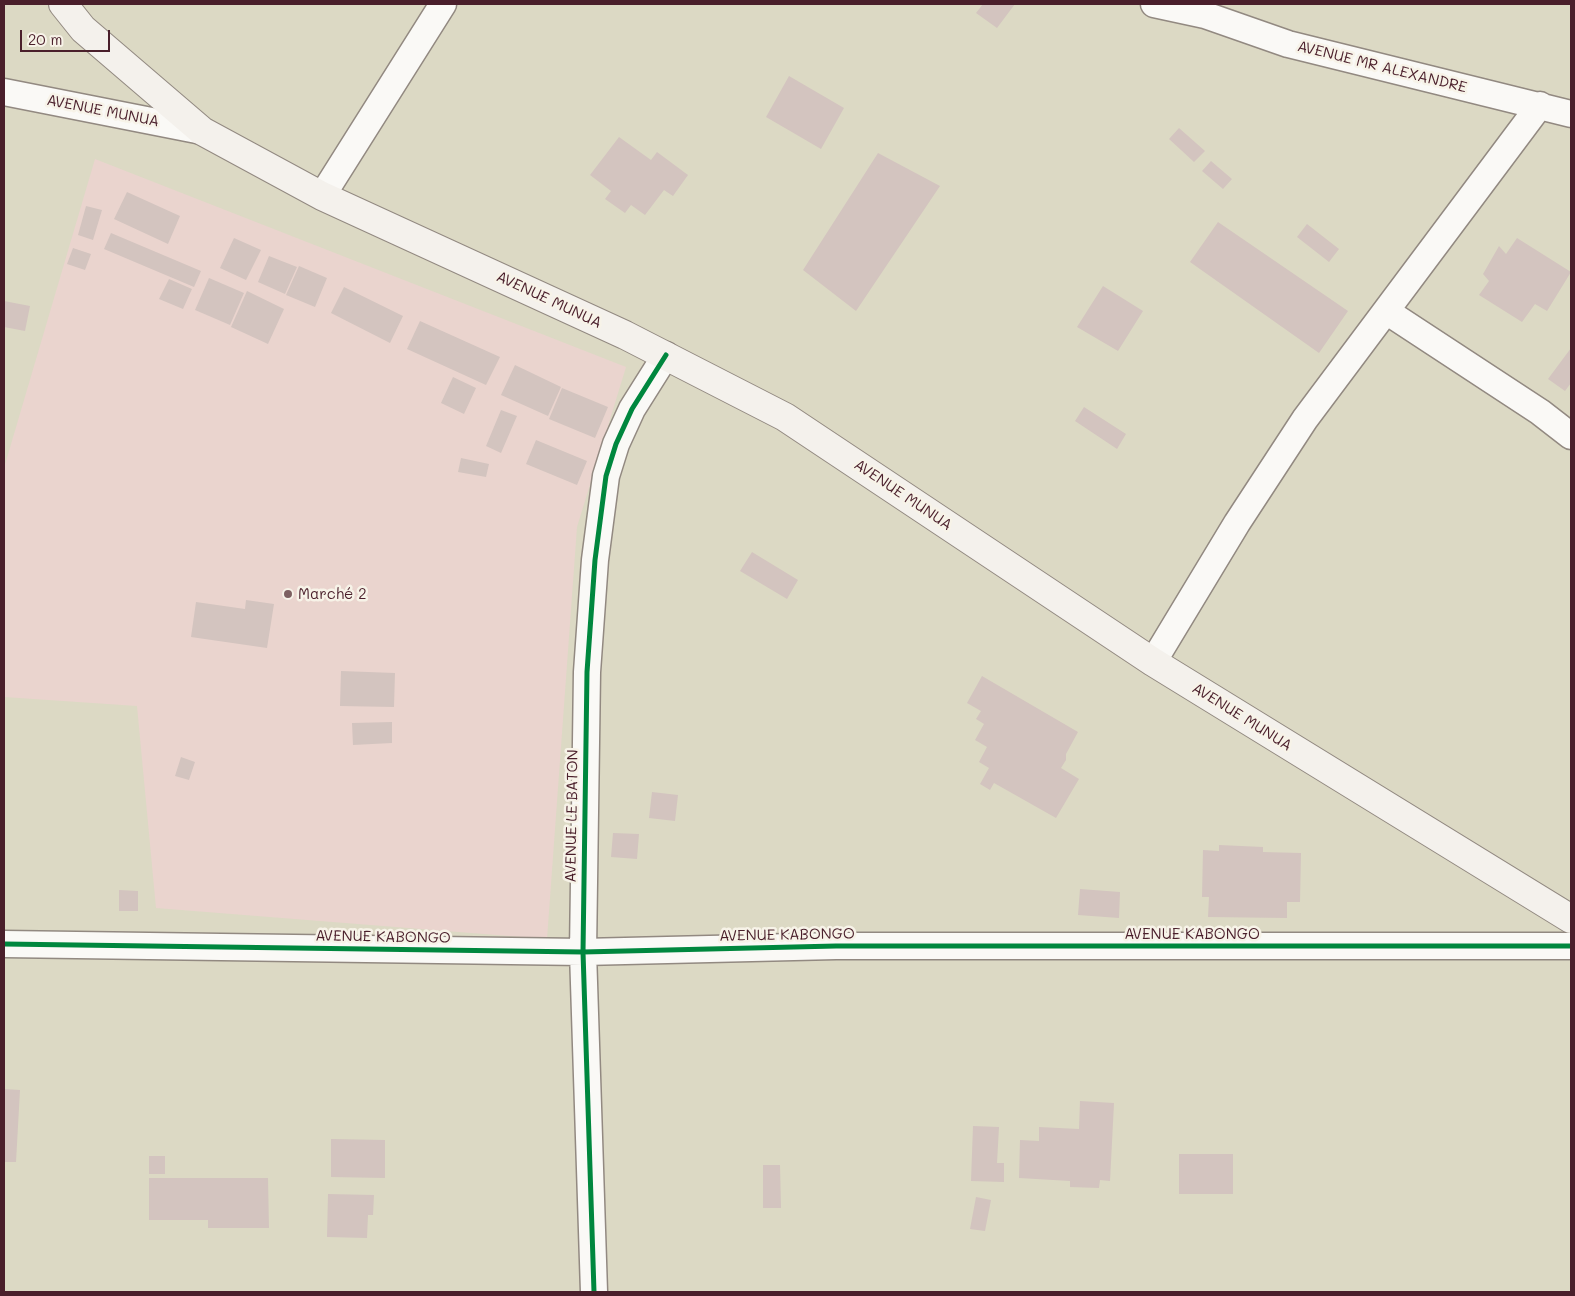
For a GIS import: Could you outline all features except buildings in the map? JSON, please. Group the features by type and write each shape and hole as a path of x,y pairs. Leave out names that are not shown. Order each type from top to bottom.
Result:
{"main road":[{"name":"AVENUE MUNUA","path":"63,4 83,29 202,131 322,196 666,355 785,416 1153,662 1571,919"}],"street":[{"path":"322,196 443,4"},
{"name":"AVENUE MR ALEXANDRE","path":"1154,4 1207,9 1288,44 1571,114"},
{"name":"AVENUE MUNUA","path":"4,92 202,131"},
{"path":"1153,662 1237,523 1306,419 1540,105"},
{"path":"1386,311 1540,412 1571,436"},
{"name":"AVENUE LE BATON","path":"594,1292 583,952 587,672 598,520 606,476 616,444 632,409 666,355"},
{"name":"AVENUE KABONGO","path":"4,944 583,952 836,946 1571,946"}],"shaded area":[{"name":"Marché 2","path":"95,159 626,367 577,527 547,939 156,908 137,706 4,697 4,468"}],"cycle path":[{"path":"594,1292 583,952 587,672 595,560 606,476 616,444 632,409 666,355"},
{"path":"4,944 583,952 836,946 1571,946"}],"place":[{"name":"Marché 2","path":"288,594"}]}
